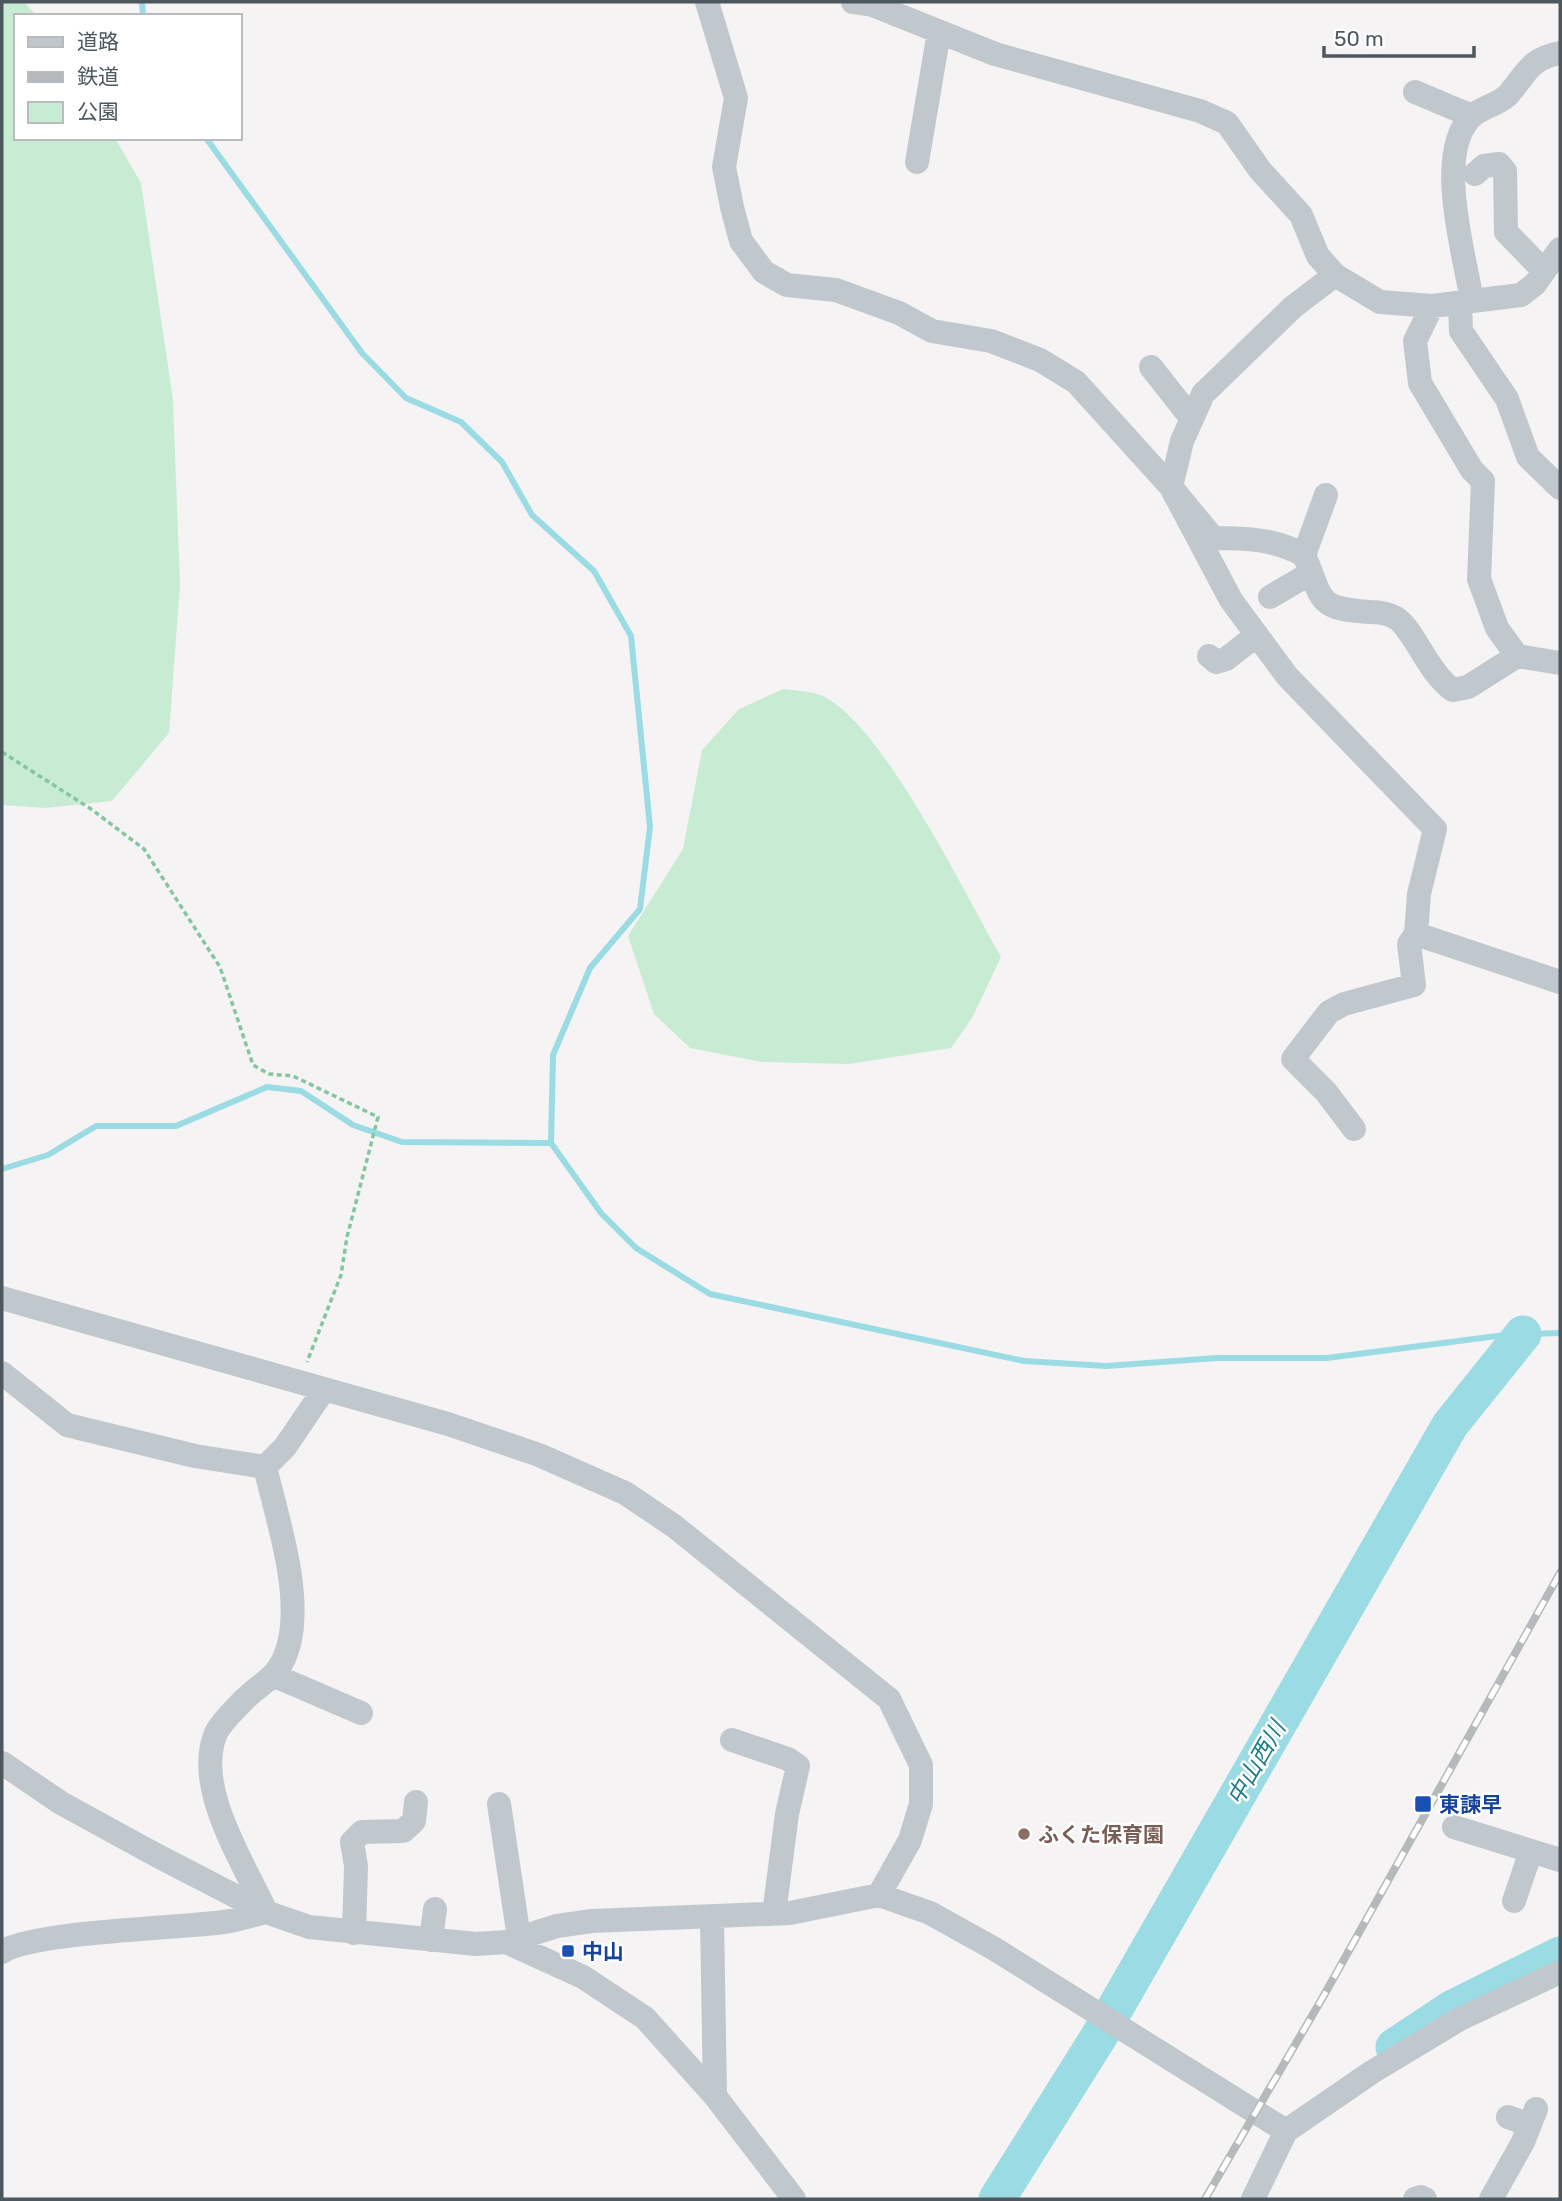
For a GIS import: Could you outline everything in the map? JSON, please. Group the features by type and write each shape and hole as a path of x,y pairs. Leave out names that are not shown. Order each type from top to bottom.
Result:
{"street":[{"path":"707,2 736,98 724,167 732,207 741,241 764,272 787,285 836,289 899,313 932,331 991,341 1040,360 1076,382 1213,538 1257,538 1282,543 1308,564 1323,599 1333,609 1381,612 1398,618 1439,680 1452,690 1468,687 1517,656 1560,663"},
{"path":"853,2 873,5 995,54 1200,110 1227,123 1260,170 1301,215 1318,256 1335,275 1380,302 1432,306 1521,295 1560,249"},
{"path":"917,162 939,32"},
{"path":"1560,53 1540,57 1506,96 1472,116 1461,131 1454,170 1466,302 1461,331 1507,399 1528,457 1560,488"},
{"path":"1415,92 1472,116"},
{"path":"1475,174 1484,166 1499,164 1504,171 1506,232 1544,271"},
{"path":"1335,275 1293,307 1203,394 1182,441 1171,487 1231,600 1287,676 1435,828 1419,894 1416,934 1409,944 1414,985 1344,1004 1329,1012 1293,1059 1326,1092 1354,1129"},
{"path":"1432,306 1415,341 1420,383 1472,470 1483,481 1479,579 1497,628 1517,656"},
{"path":"1151,367 1192,419"},
{"path":"1270,597 1308,564 1326,495"},
{"path":"1209,656 1216,662 1226,660 1257,635"},
{"path":"1416,934 1560,982"},
{"path":"2,1298 298,1384 448,1424 539,1455 625,1493 674,1526 889,1699 921,1765 921,1804 910,1840 879,1895"},
{"path":"2,1373 67,1425 195,1456 265,1467"},
{"path":"265,1467 285,1447 323,1391"},
{"path":"265,1467 284,1544 291,1597 289,1644 275,1676 242,1701 217,1731 209,1760 211,1785 220,1811 266,1912"},
{"path":"275,1676 361,1713"},
{"path":"732,1740 788,1759 798,1766 787,1814 774,1914"},
{"path":"2,1763 61,1803 266,1912 309,1927 476,1944 513,1940 557,1926 592,1921 774,1914 879,1895 930,1913 993,1948 1286,2131"},
{"path":"354,1933 356,1866 345,1840 362,1832 402,1831 414,1821 416,1802"},
{"path":"499,1804 513,1940"},
{"path":"1454,1826 1560,1860"},
{"path":"1514,1901 1531,1851"},
{"path":"431,1940 435,1909"},
{"path":"2,1952 9,1947 60,1939 226,1922 266,1912"},
{"path":"712,1917 715,2096"},
{"path":"513,1940 583,1977 645,2018 715,2096 794,2199"},
{"path":"1253,2199 1286,2131 1372,2072 1460,2019 1560,1972"},
{"path":"1491,2199 1524,2117"},
{"path":"1415,2199 1425,2199"}],"path":[{"path":"2,752 91,809 144,849 220,967 253,1065 269,1074 293,1076 378,1119 347,1237 341,1275 298,1384"}],"green space":[{"path":"2,2 24,2 35,14 14,14 14,140 116,140 141,183 173,400 180,585 169,733 112,801 45,808 2,805"},
{"path":"783,689 810,692 825,697 848,715 873,742 922,815 1001,957 972,1018 951,1048 849,1064 762,1062 690,1048 654,1014 628,936 683,849 702,750 739,709"}],"waterway":[{"path":"142,2 143,14"},
{"path":"207,140 362,353 406,398 461,422 502,462 532,515 594,571 631,636 650,827 640,909 590,968 553,1055 551,1143 601,1213 636,1248 710,1294 1024,1361 1106,1366 1217,1358 1327,1358 1505,1335 1560,1333"},
{"path":"2,1169 48,1155 96,1126 176,1126 267,1087 301,1091 353,1125 402,1142 551,1143"},
{"name":"中山西川","path":"997,2199 1098,2038 1450,1425 1523,1334"},
{"name":"中山西川","path":"1394,2047 1453,2008 1560,1955"}],"railway":[{"path":"1205,2199 1323,1997 1560,1573"}],"place":[{"name":"東諫早","path":"1423,1804"},
{"name":"ふくた保育園","path":"1024,1834"},
{"name":"中山","path":"568,1951"}]}
